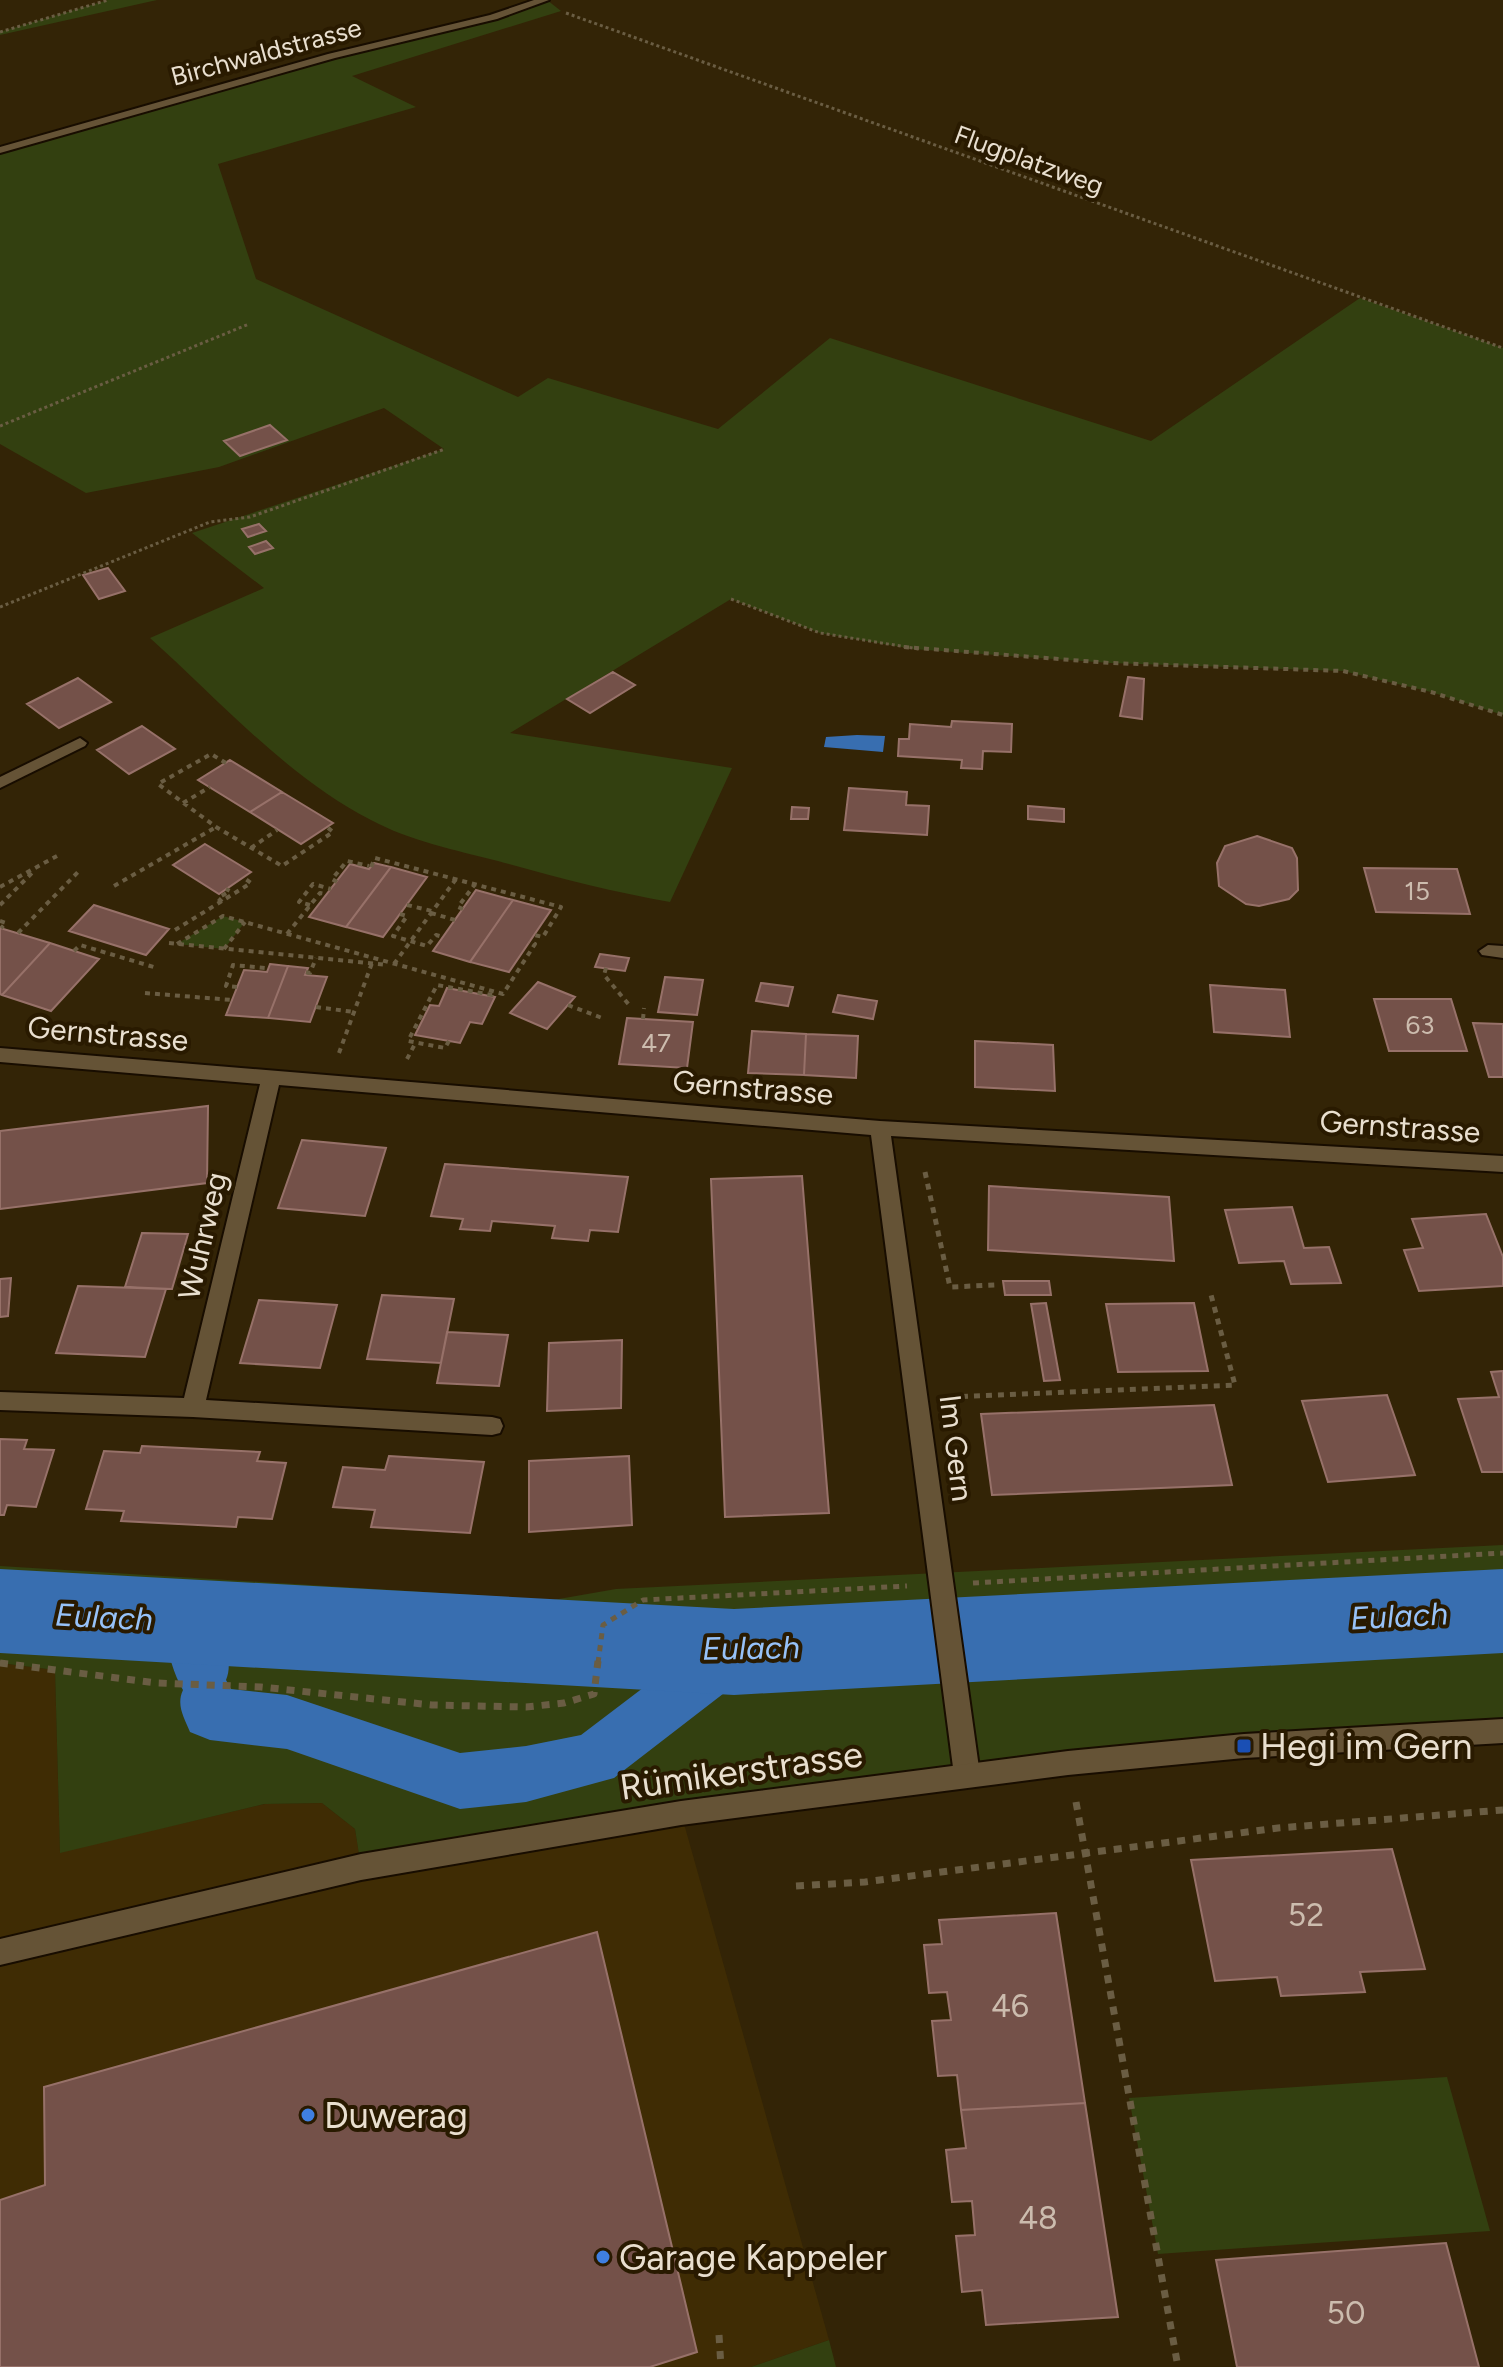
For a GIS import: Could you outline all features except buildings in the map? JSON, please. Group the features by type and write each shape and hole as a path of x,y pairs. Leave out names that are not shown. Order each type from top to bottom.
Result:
{"street":[{"name":"Birchwaldstrasse","path":"0,150 332,56 493,17 544,0"},
{"name":"Gernstrasse","path":"0,1055 880,1128 1503,1164"},
{"name":"Wuhrweg","path":"193,1408 271,1078"},
{"name":"Im Gern","path":"880,1128 967,1775"},
{"path":"0,1401 193,1408 492,1426"},
{"name":"Rümikerstrasse","path":"0,1952 361,1867 681,1813 967,1775 1244,1746 1503,1731"}],"lane":[{"path":"0,783 80,743"}],"path":[{"path":"0,32 108,0"},
{"name":"Flugplatzweg","path":"561,11 1503,348"},
{"path":"0,426 249,324"},
{"path":"0,607 210,522 250,517 445,449"},
{"path":"731,599 820,633 913,649 1110,663 1343,671 1431,692 1503,715"},
{"path":"226,763 211,754 158,784 216,827 282,866 333,832 327,827"},
{"path":"183,803 210,787"},
{"path":"114,886 216,827"},
{"path":"251,848 277,830"},
{"path":"0,887 57,856"},
{"path":"337,882 332,879 347,861 370,867 375,858 475,884 504,895 561,907 543,937 534,935"},
{"path":"0,905 38,866"},
{"path":"18,933 81,869"},
{"path":"175,930 251,883 244,878"},
{"path":"394,964 456,879"},
{"path":"310,905 299,902 313,884 331,889"},
{"path":"463,909 458,907 475,884"},
{"path":"222,902 218,898 230,891 226,889"},
{"path":"287,934 320,893 326,894"},
{"path":"407,905 455,920"},
{"path":"400,914 407,916 393,936 427,946 436,935 443,937"},
{"path":"177,944 223,916 503,994 519,963 535,944 529,942"},
{"path":"0,921 6,923 1,928"},
{"path":"224,949 245,922"},
{"path":"169,943 404,967"},
{"path":"74,951 80,945 157,968"},
{"path":"237,987 226,986 233,965 267,968 271,953"},
{"path":"306,972 310,973 316,958"},
{"path":"345,1037 372,963"},
{"path":"606,968 604,975 630,1006"},
{"path":"449,1041 445,1048 408,1041 437,985 492,995 494,991"},
{"path":"145,993 232,1000"},
{"path":"568,1005 602,1018"},
{"path":"316,1007 354,1012"},
{"path":"643,1019 644,1008"},
{"path":"409,1053 416,1042"},
{"path":"925,1172 950,1287 996,1285"},
{"path":"917,1399 1235,1385 1210,1291"},
{"path":"0,1663 160,1684 238,1685 488,1706 576,1703 594,1694 603,1625 643,1600 943,1597 1503,1553"},
{"path":"1076,1802 1178,2367"},
{"path":"796,1886 865,1882 1278,1828 1503,1810"},
{"path":"719,2335 721,2367"}],"shaded area":[{"path":"0,1663 55,1670 60,1852 265,1804 322,1803 355,1829 361,1866 681,1813 829,2340 751,2367 0,2367"}],"green space":[{"path":"108,0 157,0 0,35 0,32"},
{"path":"547,0 561,11 352,76 416,107 218,164 256,279 518,397 548,378 718,429 830,338 1151,441 1360,298 1503,348 1503,715 1431,692 1343,671 1110,663 913,649 820,633 731,599 510,733 732,768 670,902 584,884 417,839 371,820 311,782 255,736 150,638 264,588 192,533 444,449 384,408 219,467 86,493 0,444 0,150"},
{"path":"223,916 245,922 224,949 177,944"},
{"path":"1503,1545 1503,1731 1243,1746 361,1867 355,1829 322,1803 264,1804 60,1853 55,1670 0,1663 0,1566 553,1600 616,1589"},
{"path":"1447,2077 1490,2231 1158,2254 1129,2098"},
{"path":"829,2340 836,2367 751,2367"}],"water":[{"path":"885,736 883,752 824,747 826,737"}],"waterway":[{"name":"Eulach","path":"0,1611 734,1652 1503,1611"},
{"path":"192,1624 202,1671"},
{"path":"207,1699 210,1713 287,1722 460,1781 526,1774 594,1759 734,1652"}],"place":[{"name":"Hegi im Gern","path":"1244,1746"},
{"name":"Duwerag","path":"308,2115"},
{"name":"Garage Kappeler","path":"603,2257"}]}
